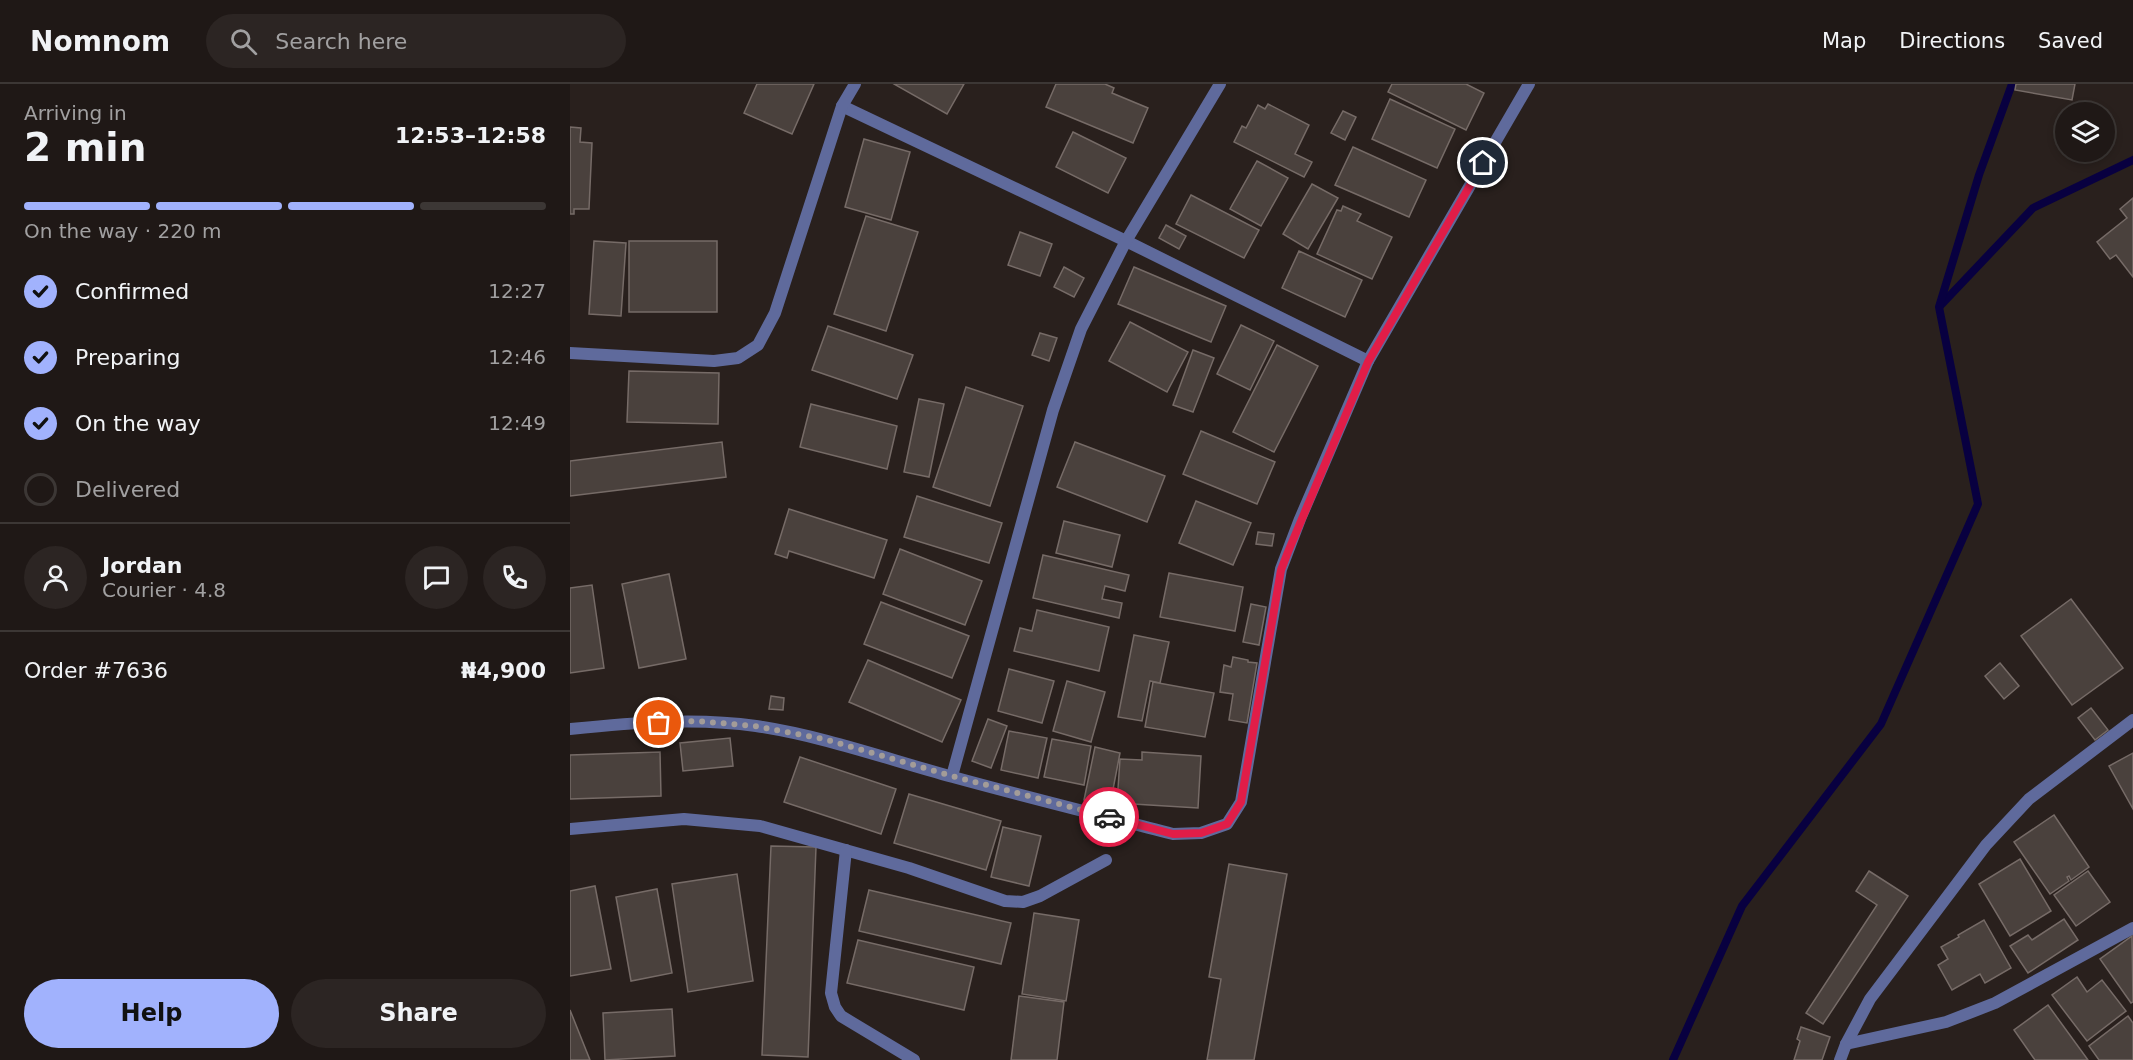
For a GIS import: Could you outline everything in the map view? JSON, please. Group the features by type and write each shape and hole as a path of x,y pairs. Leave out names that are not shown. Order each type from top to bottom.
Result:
{"street":[{"path":"570,353 714,361 738,358 758,345 775,313 842,106 855,84"},
{"path":"952,776 1053,410 1081,329 1126,241 1220,84"},
{"path":"570,729 697,721 754,726 824,739 952,776 1173,834 1201,833 1227,824 1241,802 1281,570 1300,519 1368,362 1529,84"},
{"path":"842,106 1126,241 1368,362"},
{"path":"1840,1060 1870,999 1986,845 2029,799 2133,720"},
{"path":"570,829 684,819 760,826 909,868 1005,901 1023,902 1040,896 1106,860"},
{"path":"846,850 831,993 835,1006 841,1016 914,1060"},
{"path":"1846,1044 1946,1022 1995,1003 2133,928"}],"building":[{"path":"757,84 814,84 792,134 744,113"},
{"path":"894,84 964,84 947,114"},
{"path":"1056,84 1105,84 1114,88 1112,93 1148,108 1133,143 1046,107"},
{"path":"1392,84 1466,84 1484,93 1466,130 1388,92"},
{"path":"2016,84 2075,84 2072,100 2015,90"},
{"path":"1390,99 1455,129 1437,168 1372,139"},
{"path":"1268,104 1309,125 1295,154 1312,162 1304,177 1234,142 1242,126 1246,128 1258,105 1265,109"},
{"path":"1343,111 1356,117 1345,140 1331,133"},
{"path":"570,127 581,128 580,142 592,143 589,209 574,209 574,214 570,214"},
{"path":"1073,132 1126,158 1108,193 1056,167"},
{"path":"864,139 910,152 891,220 845,207"},
{"path":"1353,147 1426,180 1409,217 1335,185"},
{"path":"1257,161 1288,178 1261,226 1230,209"},
{"path":"1312,184 1338,198 1308,249 1283,234"},
{"path":"1191,195 1259,230 1244,258 1176,224"},
{"path":"2133,198 2133,277 2116,255 2110,259 2097,242 2127,218 2120,209"},
{"path":"1343,206 1361,214 1357,221 1392,237 1372,279 1317,254 1337,210 1341,211"},
{"path":"866,216 918,232 886,331 834,314"},
{"path":"1166,225 1186,236 1179,249 1159,238"},
{"path":"1020,232 1052,244 1040,276 1008,265"},
{"path":"594,241 626,243 621,316 589,314"},
{"path":"629,241 717,241 717,312 629,312"},
{"path":"1299,251 1362,280 1345,317 1282,288"},
{"path":"1064,267 1084,278 1074,297 1054,287"},
{"path":"1134,267 1226,306 1211,342 1118,304"},
{"path":"1130,322 1188,352 1167,392 1109,361"},
{"path":"1241,325 1274,341 1250,390 1217,374"},
{"path":"828,326 913,355 897,399 812,370"},
{"path":"1040,333 1057,338 1049,361 1032,355"},
{"path":"1277,345 1318,366 1274,452 1233,432"},
{"path":"1193,350 1214,358 1193,412 1173,405"},
{"path":"629,371 719,373 718,424 627,422"},
{"path":"966,387 1023,406 990,506 933,487"},
{"path":"919,399 944,404 929,477 904,472"},
{"path":"811,404 897,426 887,469 800,447"},
{"path":"1201,431 1275,462 1257,504 1183,474"},
{"path":"722,442 726,477 570,496 570,461"},
{"path":"1075,442 1165,476 1147,522 1057,487"},
{"path":"917,496 1002,523 989,563 904,537"},
{"path":"1196,501 1251,523 1233,565 1179,543"},
{"path":"789,509 887,540 874,578 789,551 787,558 775,554"},
{"path":"1064,521 1120,535 1112,567 1056,553"},
{"path":"1258,532 1274,534 1272,546 1256,544"},
{"path":"900,549 982,581 965,625 883,594"},
{"path":"1043,555 1129,575 1125,591 1105,586 1102,599 1122,603 1119,618 1033,598"},
{"path":"1169,573 1243,587 1235,631 1160,617"},
{"path":"669,574 686,659 639,668 622,584"},
{"path":"592,585 604,668 570,673 570,588"},
{"path":"2071,599 2123,668 2072,705 2021,636"},
{"path":"881,602 969,636 952,678 864,644"},
{"path":"1251,604 1266,607 1259,645 1243,642"},
{"path":"1037,610 1109,627 1099,671 1014,651 1020,628 1032,631"},
{"path":"1134,635 1169,642 1160,683 1150,681 1142,721 1118,717"},
{"path":"1233,657 1257,663 1247,723 1229,720 1233,694 1220,692 1224,665 1231,667"},
{"path":"868,660 961,700 942,742 849,702"},
{"path":"2000,663 2019,686 2004,699 1985,676"},
{"path":"1009,669 1054,681 1042,723 998,711"},
{"path":"1067,681 1105,692 1091,742 1053,731"},
{"path":"1153,682 1214,693 1205,737 1145,727"},
{"path":"771,696 784,698 783,710 769,709"},
{"path":"2091,708 2108,730 2095,740 2078,718"},
{"path":"988,719 1007,726 991,768 972,761"},
{"path":"1009,731 1047,738 1038,778 1001,770"},
{"path":"730,738 733,766 683,771 680,743"},
{"path":"1052,739 1091,746 1084,785 1044,777"},
{"path":"1095,747 1120,753 1110,805 1084,800"},
{"path":"660,752 661,796 570,799 570,755"},
{"path":"1142,752 1201,756 1198,808 1117,803 1120,759 1142,760"},
{"path":"2133,753 2133,809 2109,766"},
{"path":"800,757 896,789 881,834 784,802"},
{"path":"909,794 1001,821 986,870 894,843"},
{"path":"2054,815 2089,867 2071,880 2069,876 2067,877 2069,881 2050,894 2014,842"},
{"path":"1003,827 1041,836 1029,886 991,877"},
{"path":"771,846 816,847 808,1057 762,1055"},
{"path":"2020,859 2051,911 2010,936 1979,884"},
{"path":"1229,864 1287,874 1254,1060 1207,1060 1221,979 1209,977"},
{"path":"1869,871 1908,896 1823,1024 1806,1013 1877,905 1856,891"},
{"path":"2088,871 2110,902 2076,926 2054,895"},
{"path":"737,874 753,981 688,992 672,884"},
{"path":"595,886 611,969 570,976 570,891"},
{"path":"657,889 672,973 631,981 616,897"},
{"path":"869,890 1011,923 1001,964 859,931"},
{"path":"1034,913 1079,920 1066,1001 1022,994"},
{"path":"2064,919 2078,940 2028,973 2010,946 2028,935 2032,940"},
{"path":"1984,920 2011,968 1985,983 1980,974 1952,990 1938,965 1948,959 1941,947"},
{"path":"2132,936 2133,1002 2131,1003 2100,959"},
{"path":"858,940 974,967 964,1010 847,983"},
{"path":"2077,977 2087,992 2102,980 2126,1011 2087,1041 2052,995"},
{"path":"1019,996 1064,1002 1057,1060 1011,1060"},
{"path":"2048,1005 2088,1060 2035,1060 2014,1030"},
{"path":"672,1009 675,1056 605,1060 603,1013"},
{"path":"570,1010 590,1060 570,1060"},
{"path":"2128,1016 2133,1023 2133,1060 2099,1060 2089,1046"},
{"path":"1801,1027 1830,1037 1822,1060 1794,1060 1800,1041 1797,1039"}],"waterway":[{"path":"1673,1060 1742,906 1881,724 1978,504 1939,307 1979,175 2012,84"},
{"path":"1940,306 2033,208 2133,160"}],"way so far":[{"path":"659,723 697,721 754,726 824,739 952,776 1109,817"}],"route":[{"path":"1109,817 1173,834 1201,833 1227,824 1241,802 1281,570 1300,519 1368,362 1483,163"}]}
